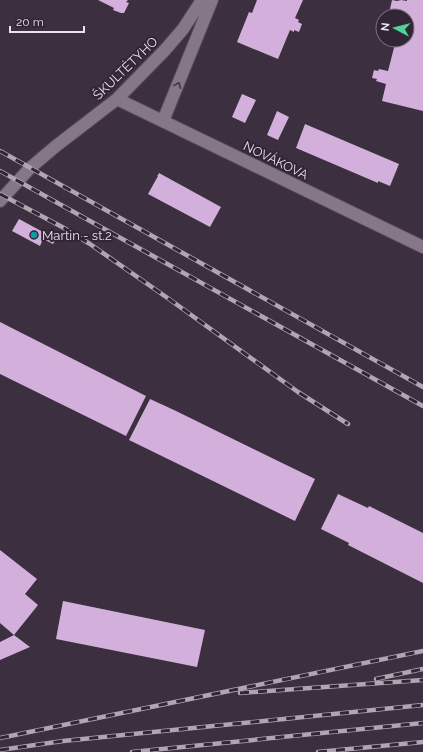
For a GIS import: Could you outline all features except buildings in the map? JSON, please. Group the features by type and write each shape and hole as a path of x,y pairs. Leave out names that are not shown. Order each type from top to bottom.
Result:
{"street":[{"name":"ŠKULTÉTYHO","path":"0,201 30,168 117,99 165,50 202,0"},
{"path":"163,121 212,0"},
{"name":"NOVÁKOVA","path":"117,99 423,247"}],"railway":[{"path":"0,151 423,387"},
{"path":"0,171 423,406"},
{"path":"0,194 64,228 90,244 298,392 348,424"},
{"path":"0,738 423,651"},
{"path":"376,679 423,669"},
{"path":"240,693 423,680"},
{"path":"0,750 63,741 423,705"},
{"path":"132,752 423,723"},
{"path":"318,752 423,742"}],"place":[{"name":"Martin - st.2","path":"34,235"}]}
